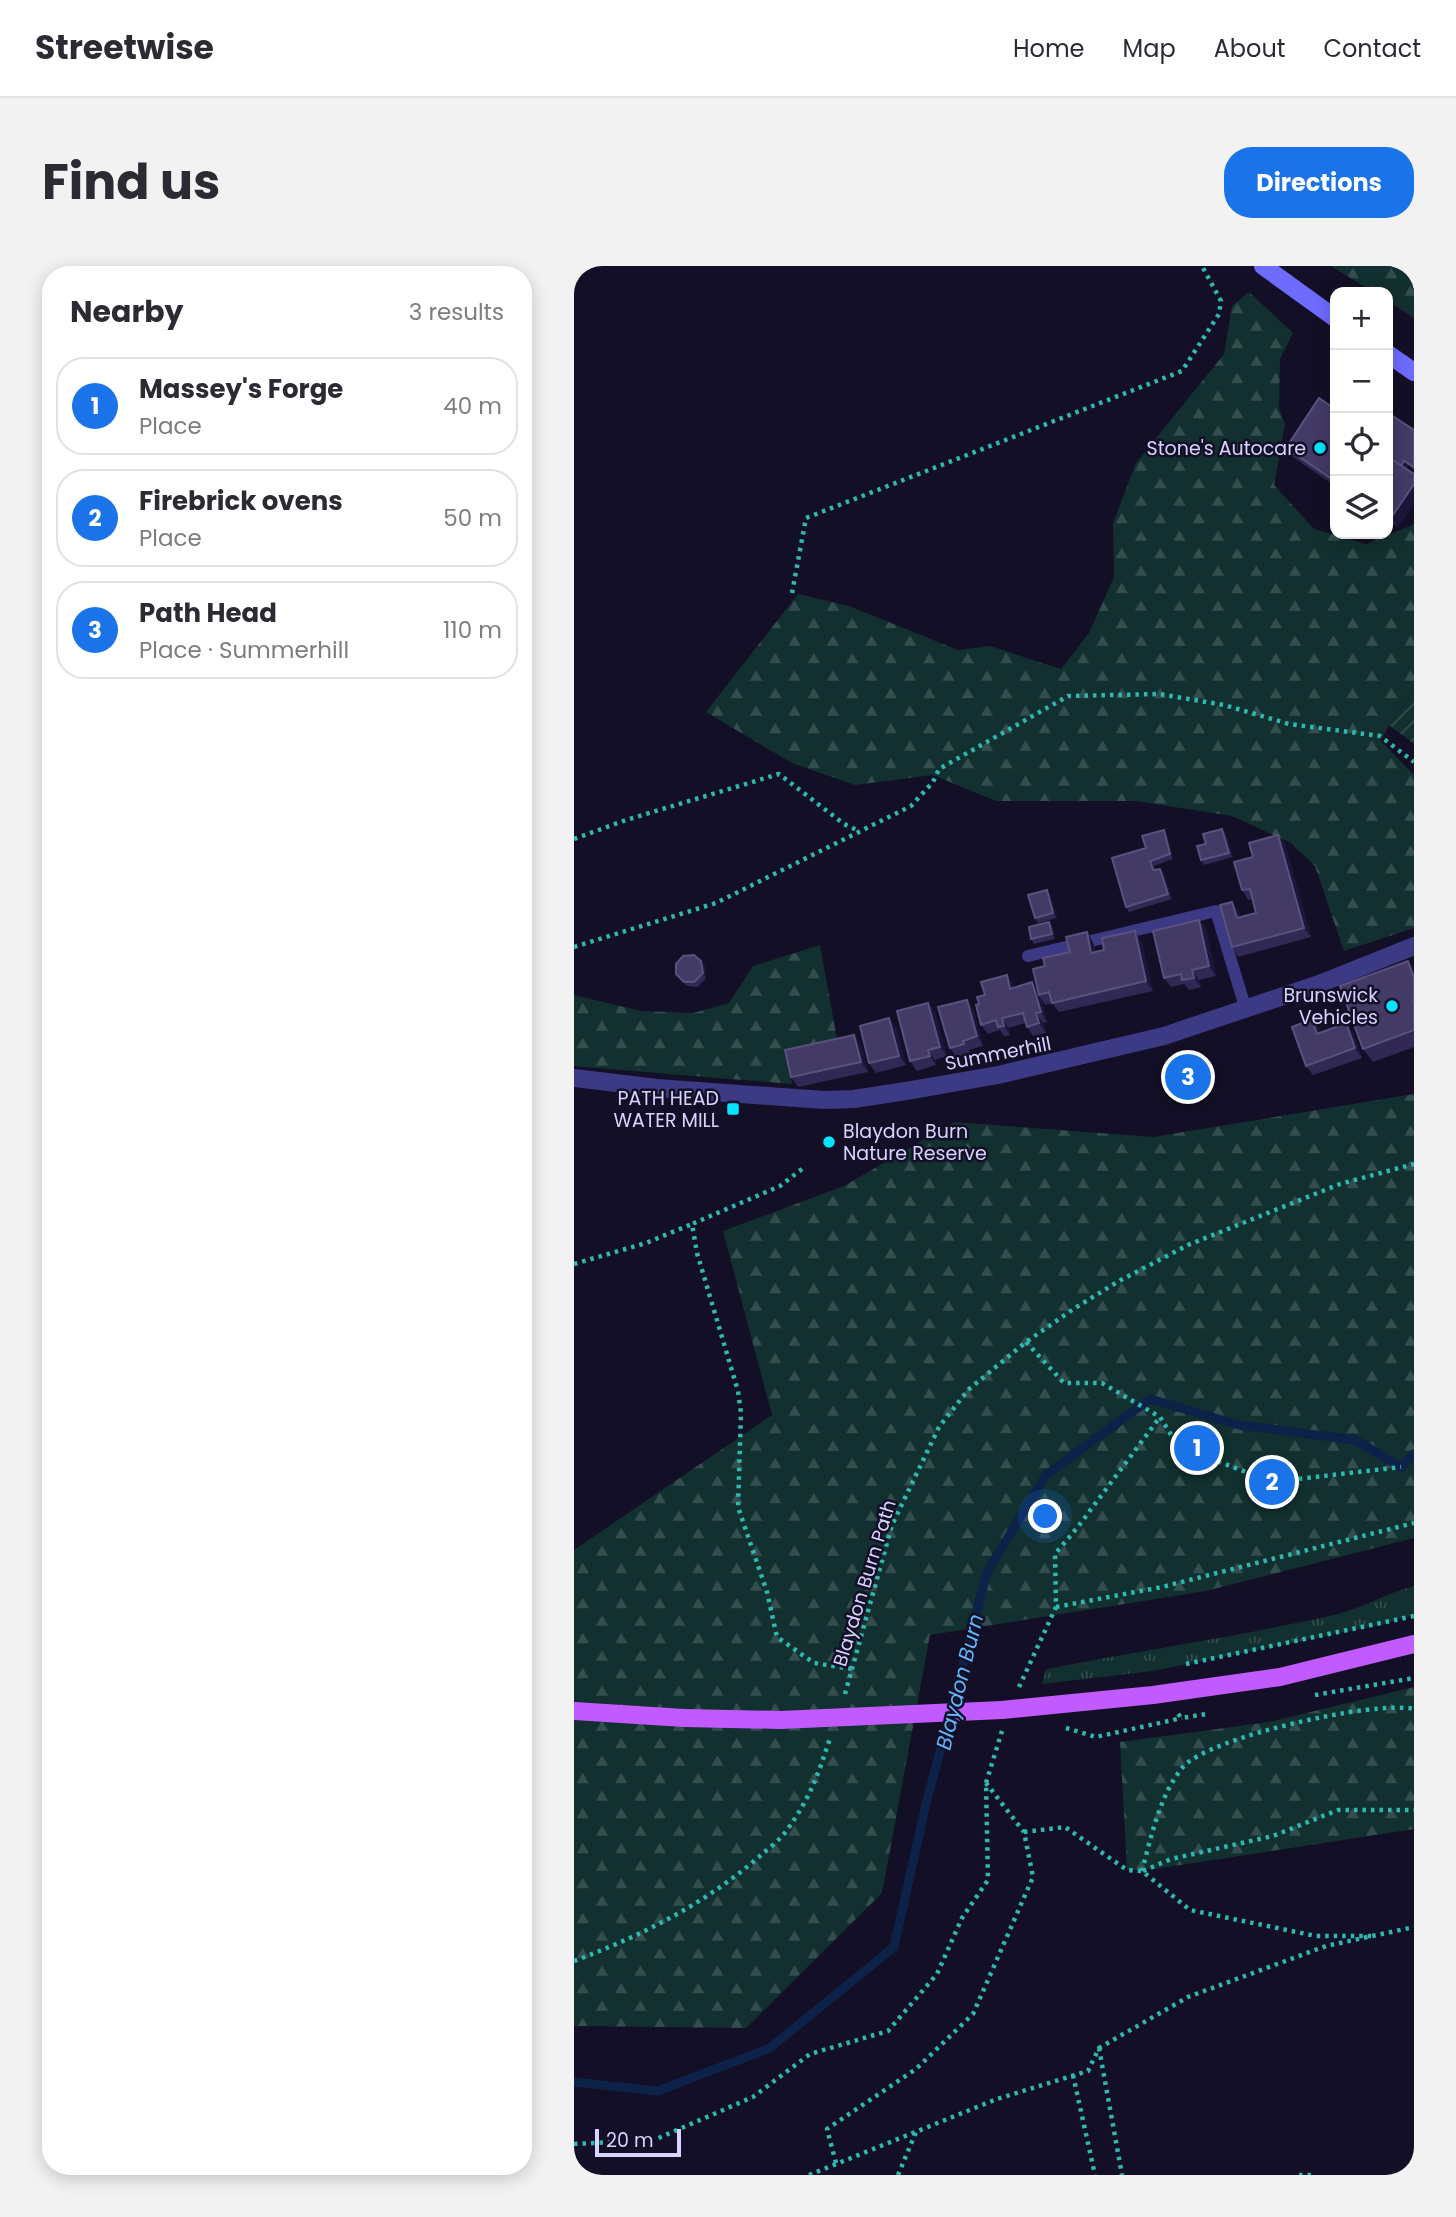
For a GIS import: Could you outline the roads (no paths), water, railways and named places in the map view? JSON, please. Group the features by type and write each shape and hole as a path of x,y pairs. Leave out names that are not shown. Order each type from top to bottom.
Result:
{"main road":[{"path":"1263,266 1330,314"},
{"path":"1393,357 1414,372"},
{"path":"574,1711 684,1718 781,1720 1008,1710 1153,1695 1280,1677 1414,1644"}],"street":[{"name":"Summerhill","path":"574,1078 789,1099 854,1099 998,1076 1164,1037 1246,1010 1414,946"}],"lane":[{"path":"1028,956 1216,911 1246,1010"}],"waterway":[{"name":"Blaydon Burn","path":"574,2082 658,2091 770,2048 894,1947 925,1808 987,1572 1046,1475 1150,1399 1239,1425 1355,1440 1401,1467 1414,1454"}],"place":[{"name":"Stone's Autocare","path":"1320,448"},
{"name":"Brunswick Vehicles","path":"1392,1006"},
{"name":"Path Head","path":"1188,1077"},
{"name":"PATH HEAD WATER MILL","path":"733,1109"},
{"name":"Blaydon Burn Nature Reserve","path":"829,1142"},
{"name":"Massey's Forge","path":"1197,1448"},
{"name":"Firebrick ovens","path":"1272,1482"}]}
